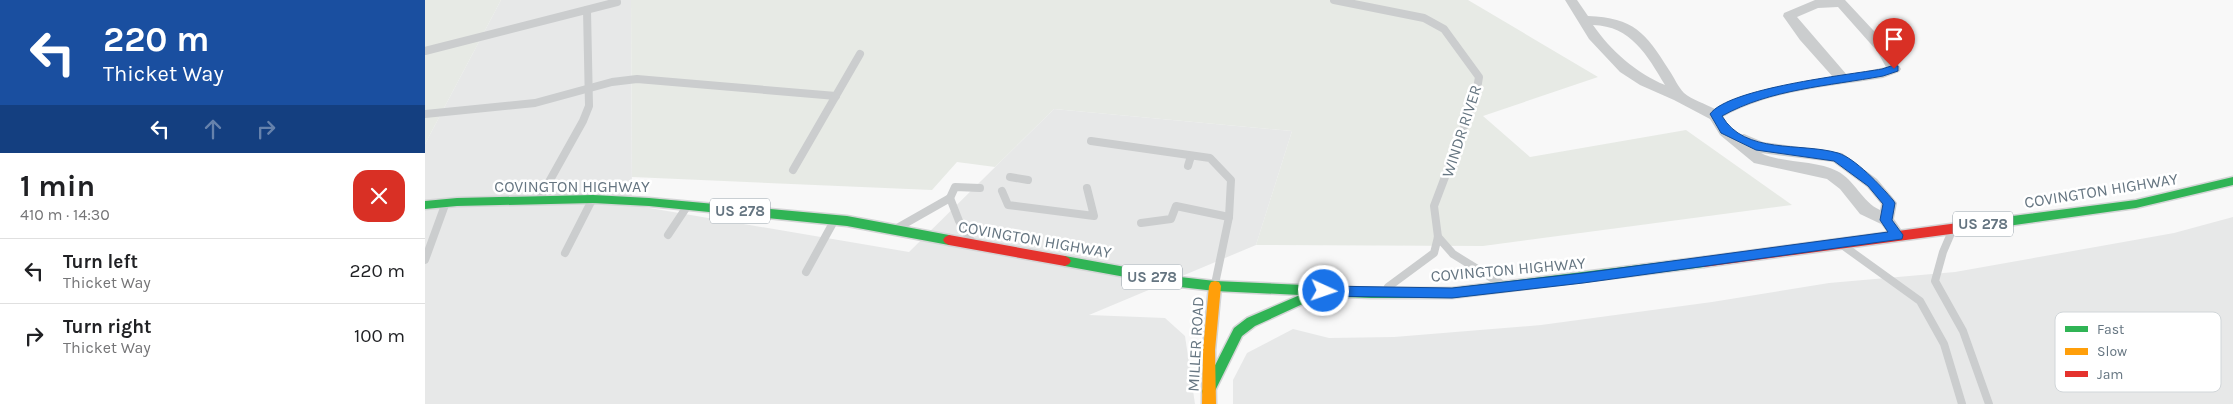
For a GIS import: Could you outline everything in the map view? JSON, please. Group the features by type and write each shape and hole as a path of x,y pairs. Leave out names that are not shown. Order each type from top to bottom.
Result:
{"main road":[{"name":"COVINGTON HIGHWAY","path":"425,205 593,199 687,206 834,220 1180,282 1215,286 1381,293 1452,293 1583,278 2136,204 2233,181"},
{"name":"MILLER ROAD","path":"1209,404 1208,391 1215,286"},
{"path":"1208,391 1238,332 1271,312 1324,291"}],"street":[{"path":"1571,0 1594,36 1625,69 1645,82 1715,114 1725,131 1759,159 1813,168 1832,175 1845,185 1865,210 1886,220 1897,235"},
{"path":"1715,114 1740,101 1774,92 1844,80 1883,73 1894,69 1882,48 1841,3 1816,4 1789,16 1805,37 1844,80"},
{"path":"1585,20 1613,22 1627,29 1646,46 1679,96"},
{"path":"1725,131 1760,147 1837,157 1872,183 1889,203 1886,220"}],"lane":[{"name":"WINDR RIVER","path":"1334,0 1424,18 1444,29 1479,77 1477,95 1435,206 1438,237"},
{"path":"425,51 617,2"},
{"path":"539,200 589,106 587,10"},
{"path":"793,170 859,54"},
{"path":"425,114 535,103 590,87 637,79 836,96"},
{"path":"1091,141 1210,158 1231,180 1229,217 1215,286"},
{"path":"1188,166 1191,156"},
{"path":"1010,177 1028,180"},
{"path":"893,230 950,198 955,187 980,188"},
{"path":"1002,191 1008,205 1095,216 1087,188"},
{"path":"950,198 959,221 973,244"},
{"path":"565,254 593,199"},
{"path":"425,260 446,203"},
{"path":"668,236 687,206"},
{"path":"1141,223 1171,219 1175,206 1229,217"},
{"path":"806,272 834,220"},
{"path":"1954,228 1943,252 1935,281 1963,331 1989,404"},
{"path":"1438,237 1453,254 1507,287"},
{"path":"1381,293 1435,253 1438,237"},
{"path":"1840,243 1921,301 1944,344 1962,404"}],"shaded area":[{"path":"425,0 501,0 425,144"},
{"path":"501,0 631,0 632,205 909,252 1054,109 1292,131 1256,245 1089,315 1165,318 1185,336 1195,404 425,404 425,144"},
{"path":"631,0 1468,0 1598,77 1483,116 1530,157 1686,130 1792,205 1483,246 1256,245 1292,131 1054,109 995,167 957,162 932,190 632,177"},
{"path":"2233,217 2233,404 1233,404 1233,380 1247,353 1293,329 1329,338 1394,337 1541,325 1712,302 1829,283 1955,272 2174,233"}],"traffic: fast":[{"path":"1958,228 2136,204 2233,181"},
{"path":"425,205 457,202 593,199 649,202 847,221 949,240"},
{"path":"1065,261 1180,282 1215,286 1371,293 1452,293 1704,262"},
{"path":"1208,391 1238,332 1251,322 1315,294"}],"traffic: slow":[{"path":"1209,404 1209,350 1215,286"}],"traffic: jam":[{"path":"1704,262 1958,228"},
{"path":"949,240 1065,261"}],"route":[{"path":"1324,291 1452,293 1583,278 1897,235 1886,220 1889,203 1872,183 1837,157 1760,147 1725,131 1715,114 1740,101 1774,92 1883,73 1894,69"}]}
